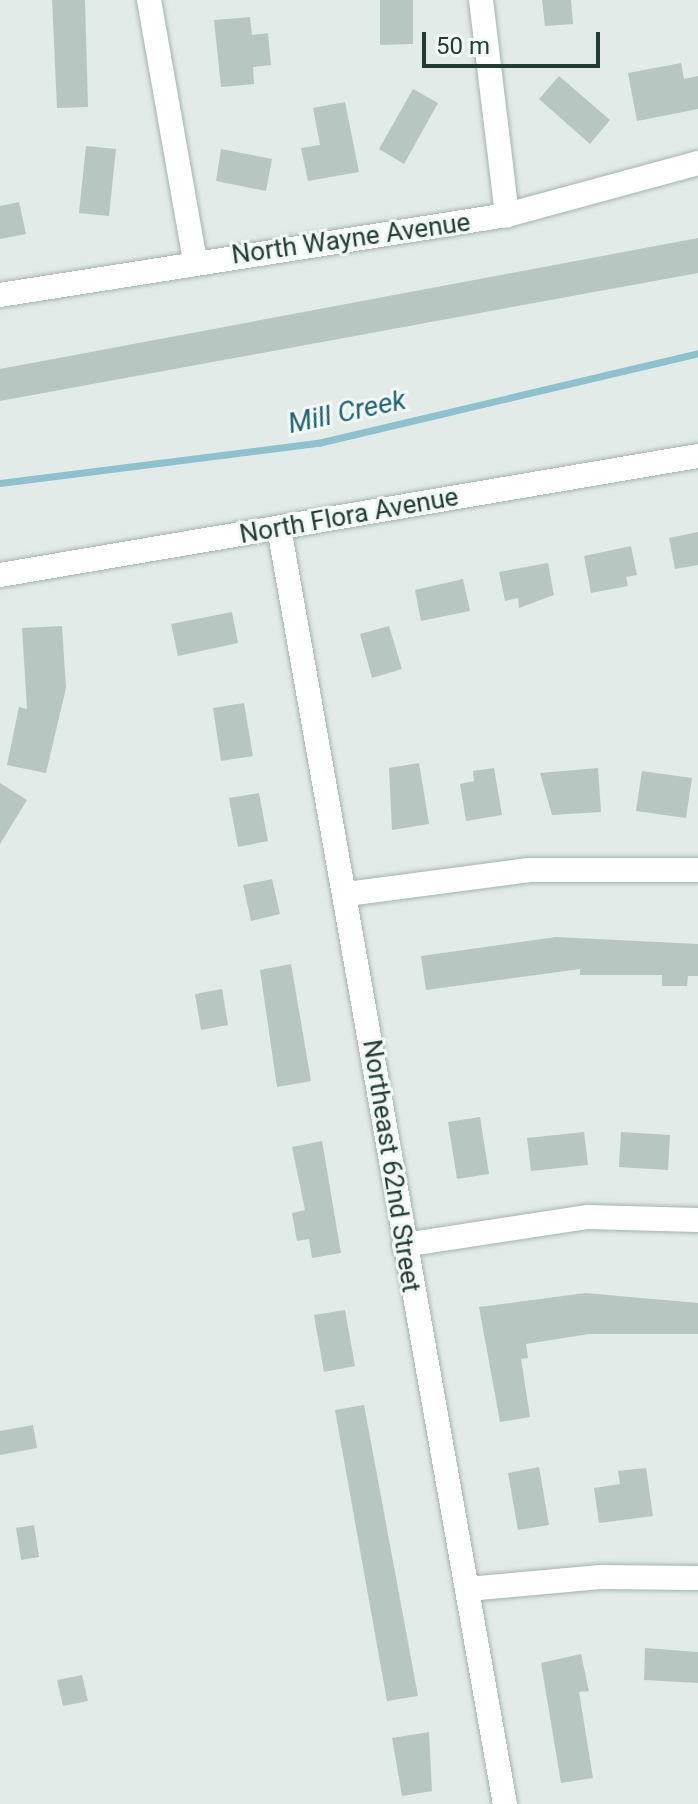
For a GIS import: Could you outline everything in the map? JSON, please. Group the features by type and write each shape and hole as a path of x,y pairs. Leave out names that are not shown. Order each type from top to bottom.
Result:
{"street":[{"path":"149,0 195,262"},
{"path":"481,0 507,215"},
{"name":"North Wayne Avenue","path":"0,295 507,215 698,163"},
{"name":"North Flora Avenue","path":"0,575 698,456"},
{"name":"Northeast 62nd Street","path":"279,528 347,894 404,1245 505,1804"},
{"path":"347,894 529,870 698,870"},
{"path":"404,1245 576,1218 698,1220"},
{"path":"468,1589 600,1577 698,1578"}],"building":[{"path":"52,0 85,0 88,107 57,108"},
{"path":"380,0 413,0 413,44 380,45"},
{"path":"542,0 571,0 573,24 545,26"},
{"path":"250,17 252,35 268,33 271,65 253,67 254,84 221,87 214,20"},
{"path":"681,63 684,79 698,76 698,109 637,121 628,73"},
{"path":"559,76 610,120 590,144 539,99"},
{"path":"413,89 438,103 404,164 379,149"},
{"path":"345,102 359,172 308,181 301,148 320,145 313,108"},
{"path":"86,146 116,149 109,216 79,213"},
{"path":"221,149 272,159 266,191 216,181"},
{"path":"19,202 26,234 0,239 0,206"},
{"path":"698,238 698,273 0,401 0,369"},
{"path":"698,532 698,565 675,569 669,538"},
{"path":"631,546 637,575 626,577 628,586 591,593 584,556"},
{"path":"548,563 554,595 519,608 518,598 505,601 499,572"},
{"path":"463,579 470,611 421,621 415,590"},
{"path":"232,612 238,643 178,656 171,624"},
{"path":"62,626 66,688 46,773 7,765 19,707 27,709 22,628"},
{"path":"389,626 402,669 372,678 360,634"},
{"path":"244,703 253,756 221,761 213,708"},
{"path":"419,763 429,824 392,830 389,768"},
{"path":"494,768 502,815 466,821 460,784 474,781 473,771"},
{"path":"598,768 601,812 552,815 540,773"},
{"path":"642,771 692,778 686,818 636,811"},
{"path":"0,783 27,800 0,844"},
{"path":"259,793 268,841 238,847 229,798"},
{"path":"272,879 280,914 251,921 243,885"},
{"path":"556,937 698,944 698,976 688,976 687,986 662,986 662,975 580,975 580,969 426,990 421,956"},
{"path":"291,964 311,1081 277,1087 260,970"},
{"path":"222,989 228,1025 201,1030 195,994"},
{"path":"480,1117 489,1174 457,1179 448,1122"},
{"path":"584,1132 588,1165 531,1171 527,1138"},
{"path":"621,1132 670,1135 668,1170 619,1167"},
{"path":"322,1141 341,1253 312,1258 309,1239 297,1241 292,1213 305,1210 292,1147"},
{"path":"585,1293 698,1303 698,1334 589,1334 526,1344 528,1358 521,1359 530,1417 500,1422 479,1307"},
{"path":"345,1310 355,1366 324,1372 314,1315"},
{"path":"364,1405 418,1696 387,1701 335,1410"},
{"path":"33,1425 37,1448 0,1455 0,1431"},
{"path":"539,1467 549,1525 518,1530 508,1473"},
{"path":"646,1468 653,1516 599,1523 594,1488 620,1484 618,1471"},
{"path":"34,1525 39,1557 21,1560 16,1528"},
{"path":"645,1648 698,1652 698,1683 644,1680"},
{"path":"581,1654 589,1691 579,1692 593,1778 561,1783 541,1663"},
{"path":"82,1675 88,1701 63,1706 57,1680"},
{"path":"429,1732 432,1791 402,1796 392,1738"}],"waterway":[{"name":"Mill Creek","path":"0,483 318,443 698,353"}]}
